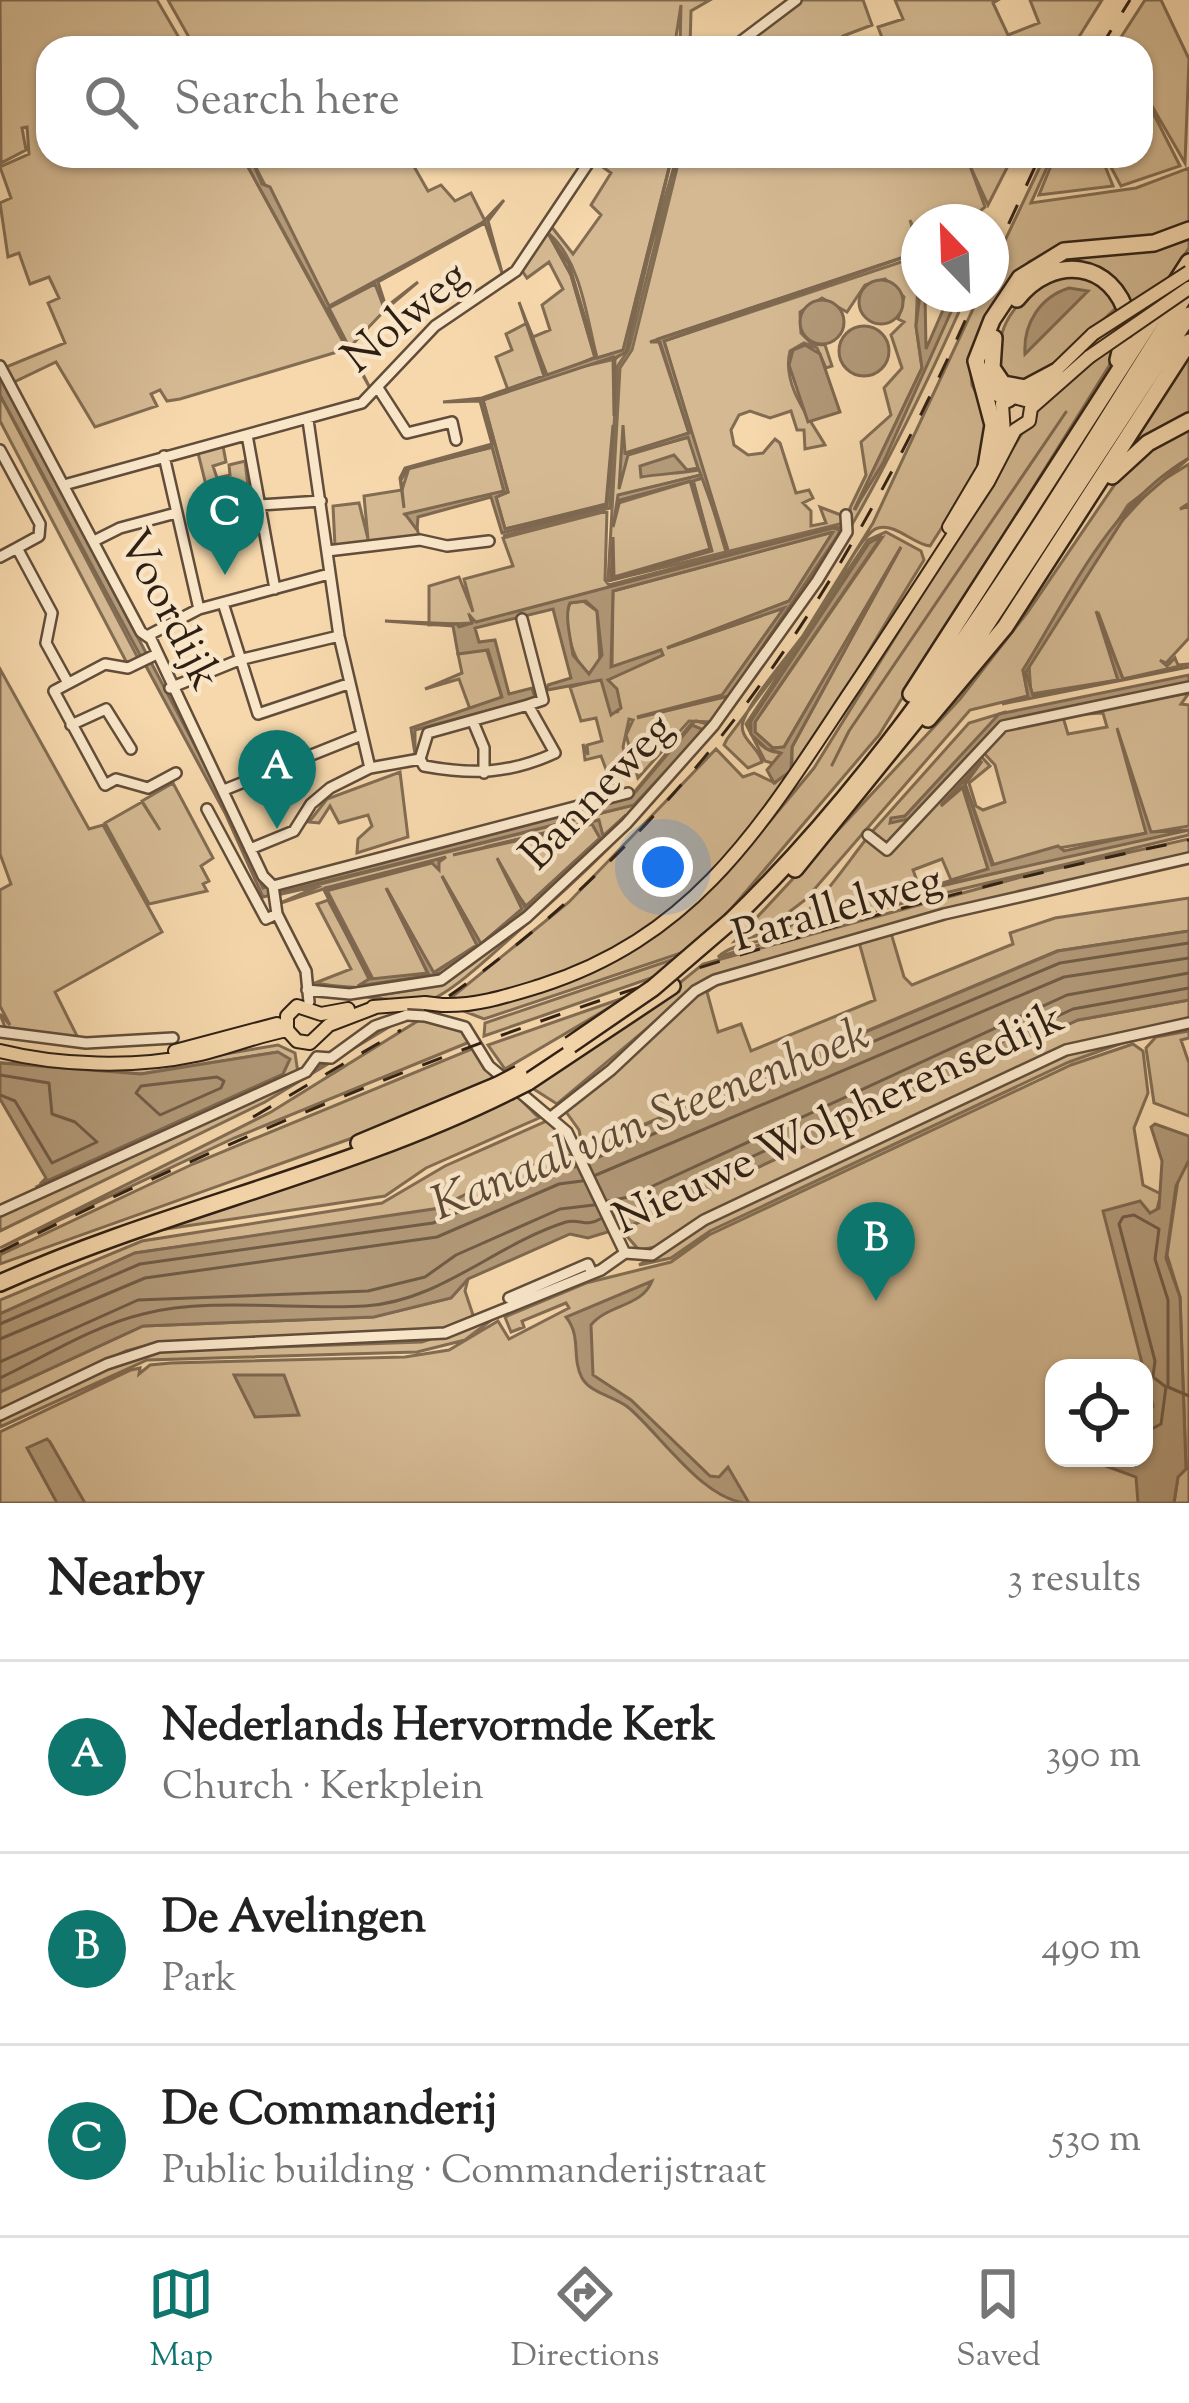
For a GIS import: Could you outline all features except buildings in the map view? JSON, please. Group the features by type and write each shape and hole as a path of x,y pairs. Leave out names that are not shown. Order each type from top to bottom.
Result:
{"highway":[{"path":"986,467 994,431 976,373 980,348 999,308 1027,272 1064,251 1154,243 1189,230"},
{"path":"874,758 879,740 1189,262"},
{"path":"1014,412 994,392 985,362 994,338 1034,280 1060,268 1087,269 1111,283 1126,311 1116,375"},
{"path":"735,923 874,758 963,638 1189,288"},
{"path":"903,741 998,611 1189,315"},
{"path":"994,338 992,368 1003,384 1024,388 1055,372"},
{"path":"0,1282 118,1235 398,1140 573,1049 653,988 735,923 976,667 1189,342"},
{"path":"986,398 1014,412"},
{"path":"1082,509 1136,453 1189,421"},
{"path":"0,1272 503,1089"}],"main road":[{"path":"844,702 986,467 1014,412 1093,334 1189,272"},
{"path":"0,1051 50,1059 133,1060 349,1009 425,1010 494,1000 586,970 677,913 753,838 988,482 1014,412 1189,288"},
{"path":"286,1025 376,1007"}],"street":[{"path":"748,36 796,0"},
{"name":"Nolweg","path":"64,485 362,403 435,326 516,271 585,168"},
{"name":"Voordijk","path":"0,366 147,636 273,890 277,914"},
{"path":"378,388 407,433 452,422 457,440"},
{"path":"437,408 442,424"},
{"path":"308,420 338,636 370,768"},
{"path":"248,435 275,589"},
{"path":"0,450 41,530 0,557"},
{"path":"164,456 199,608"},
{"path":"260,506 321,501"},
{"path":"94,541 120,528 176,513"},
{"name":"Banneweg","path":"311,1017 350,994 441,980 466,967 527,917 626,824 714,725 817,581 847,532 846,515"},
{"path":"327,551 422,540 447,546 489,541"},
{"path":"17,548 52,613 46,643 68,683"},
{"path":"147,636 199,608 329,574"},
{"path":"223,603 258,714 348,684"},
{"path":"523,619 543,700 428,734 420,759 424,766 484,773 522,767 555,753 528,705"},
{"path":"170,688 239,660 338,636"},
{"path":"154,655 128,668 106,664 54,691 105,785 116,779 148,788 176,772"},
{"path":"868,835 887,850 1011,722 1189,687"},
{"path":"71,725 106,709 131,749"},
{"path":"474,724 484,748 484,773"},
{"path":"224,790 359,736"},
{"path":"250,849 290,834 317,797 370,768 420,759"},
{"path":"273,890 628,793"},
{"path":"0,1211 306,1072 316,1057 304,967 277,914 266,919 207,809"},
{"name":"Parallelweg","path":"551,1117 695,991 715,980 944,914 1189,858"},
{"path":"316,1057 331,1058 375,1026 425,1010 465,1027 489,1066 551,1117 576,1150 625,1253"},
{"name":"Nieuwe Wolpherensedijk","path":"0,1415 139,1352 428,1337 592,1273 625,1253 652,1255 704,1220 1066,1050 1189,1023"},
{"path":"1,1031 86,1042 173,1038"},
{"name":"Nieuwe Wolpherensedijk","path":"509,1298 588,1264 592,1273"}],"shaded area":[{"path":"0,0 157,0 178,36 36,36 36,168 249,168 347,349 180,399 167,401 160,390 151,394 157,406 95,427 56,362 14,382 6,367 65,343 48,303 59,298 49,277 30,284 19,253 8,257 0,203 11,198 0,167 29,154 27,127 22,128 26,150 1,163"},
{"path":"168,0 710,0 691,11 690,36 680,36 681,5 676,36 188,36"},
{"path":"801,0 863,0 872,25 843,36 752,36"},
{"path":"895,0 998,0 993,3 1008,35 1039,23 1030,0 1102,0 1080,36 881,36 878,27 903,19"},
{"path":"1145,0 1161,0 1189,59 1185,163 1153,108 1153,36 1122,36"},
{"path":"1153,113 1180,166 1121,186 1111,168 1153,168"},
{"path":"256,168 415,168 428,191 441,185 455,201 471,193 485,221 375,282 385,310 349,348"},
{"path":"604,168 669,168 638,290 674,168 629,349 617,367 610,508 503,536 608,505 505,529 496,497 508,492 483,400 508,390 496,357 512,350 506,334 527,323 533,337 550,330 542,305 563,289 549,262 527,278 521,269 551,226 573,254 601,215 591,205 611,173","holes":["548,233 575,274 597,358 623,351 635,302 627,349 615,359 563,371 595,357 571,275"]},
{"path":"677,168 971,168 984,204 901,204 901,258 658,339 689,433 633,452 690,437 701,475 620,495 619,503 691,481 706,530 693,480 704,478 726,552 608,581 620,368 632,350"},
{"path":"971,168 1007,168 989,204 988,204"},
{"path":"1039,168 1047,168 1031,203 1136,188 1189,168 1189,223 1167,234 1060,246 1029,262 1010,282 1009,232"},
{"path":"1050,168 1106,168 1113,186 1039,195"},
{"path":"1189,233 1189,248 1129,342 1126,302 1075,265 1009,305 1054,257"},
{"path":"901,262 901,294 885,279 865,285 847,312 822,298 800,312 801,333 812,344 825,345 832,366 826,368 817,348 804,343 790,351 790,377 825,445 805,449 804,430 797,430 791,411 770,418 750,411 739,415 731,430 734,445 748,455 763,453 775,439 780,443 796,493 809,490 813,498 803,503 811,511 811,526 826,523 820,507 841,515 844,523 726,552 664,341"},
{"path":"1072,273 1103,283 1118,306 1050,370 1026,384 1002,379 1000,341 1013,311 1038,289"},
{"path":"901,308 901,312 917,312 922,368 855,510 950,312 959,312 852,524 850,508 866,475 861,442 891,415 884,388 902,368 891,335 904,322 898,319"},
{"path":"972,312 995,312 970,360 972,385 987,413 982,465 930,546 885,527 872,532 803,636 873,523"},
{"path":"1005,312 978,364 995,319"},
{"path":"1120,338 1109,366 879,735 726,915 684,952 484,1019 466,1012 561,983 693,905 726,874 814,768 1039,406"},
{"path":"1189,355 1189,412 1124,457"},
{"path":"0,395 139,660 128,665 0,421"},
{"path":"1189,427 1189,458 1128,505 1023,670 1028,696 970,710 805,900 759,935 735,941 960,699 1027,613 1124,471 1138,457"},
{"path":"223,446 226,462 213,466 217,478 230,475 229,465 245,461 250,503 213,513 198,453"},
{"path":"493,447 504,492 406,515 415,520 419,536 335,546 333,506 359,503 368,539 364,496 402,490 409,468"},
{"path":"1189,464 1189,503 1180,509 1189,506 1189,638 1166,663 1160,660 1167,666 1175,658 1178,665 1189,664 1123,679 1098,612 1118,680 1031,694 1029,665 1121,522 1155,485"},
{"path":"607,511 605,580 609,585 823,529 845,527 823,567 713,722 689,721 638,778 626,735 633,720 629,719 623,747 629,770 620,773 624,792 614,789 616,776 609,777 601,756 585,760 583,744 588,755 587,745 602,741 596,718 581,721 570,687 601,679 618,713 608,680 661,650 612,668 613,591 833,532 789,601 667,648 784,608 722,696 637,718 729,696 840,531 821,531 476,623 471,617 472,623 429,625 429,586 459,577 473,612 464,579 513,566 503,538"},
{"path":"886,532 921,551 924,560 788,779 737,844 680,901 614,948 537,982 447,1001 569,902 716,749 743,777 754,773 775,783 792,766 792,747 901,547 784,747 773,748 755,732 755,722 882,538 869,543 749,723 759,744 781,752 775,764 765,761 746,724 868,540"},
{"path":"816,585 727,714 666,787 598,858 477,968 439,996 415,1001 367,997 427,987 471,965 519,927 665,786"},
{"path":"583,601 597,611 600,661 589,674 573,651 568,630 570,603"},
{"path":"803,636 794,650 748,711 768,681"},
{"path":"486,648 502,698 470,709 459,679 425,689 462,673 458,654"},
{"path":"0,669 89,829 103,825 162,932 55,992 79,1040 6,1030 0,1014 10,1025 0,1006 0,890 11,884 0,854"},
{"path":"1189,693 1181,704 1189,705 1189,826 1059,848 994,866 965,784 982,761 941,805 962,786 988,869 951,880 942,859 913,870 920,889 929,889 1156,835 1189,830 1189,835 903,903 718,957 793,924 867,838 886,853 978,753 990,766 969,783 976,806 983,810 1005,802 995,765 981,750 1006,726 1063,717 1068,734 1107,727 1103,713 1068,715"},
{"path":"748,711 743,733 762,762 748,768 724,745"},
{"path":"1002,713 905,816 890,820 909,819 1006,720 887,846 870,834 969,723"},
{"path":"696,721 711,725 598,847 626,815 603,836 598,820 485,847 592,824 600,838 526,906 512,887 522,909 481,944 442,876 477,945 433,973 387,889 428,974 374,981 326,888 278,904 322,885 277,895 634,805 704,731 692,725 631,796 690,725"},
{"path":"400,772 408,837 357,853 358,839 372,826 368,815 339,823 330,806 319,823 309,822 327,799"},
{"path":"173,783 213,858 201,866 209,881 203,884 207,891 149,904 105,823 142,802 160,830 142,801"},
{"path":"1189,839 1189,853 942,910 707,978 557,1104 529,1086 634,1020 703,964 1032,874"},
{"path":"1189,898 1189,931 1057,951 583,1150 579,1130 564,1109 687,1000 722,980 707,992 718,1032 741,1024 751,1051 875,1000 859,942 891,933 904,977 912,985 1013,944 1010,933 1055,918"},
{"path":"328,900 370,979 358,986 442,974 509,929 462,966 426,981 379,988 315,983 351,969 317,904"},
{"path":"677,958 654,977 484,1036 485,1023"},
{"path":"629,996 505,1069 488,1045"},
{"path":"1189,1000 1189,1021 1064,1047 655,1247 639,1250 618,1226 637,1223 1078,1020"},
{"path":"421,1019 465,1032 472,1041 234,1138 0,1248 271,1112"},
{"path":"399,1021 265,1102 0,1231 0,1214 309,1073"},
{"path":"1189,1031 1189,1038 1181,1040 1189,1063 1189,1116 1154,1103 1146,1048 1156,1037"},
{"path":"1139,1037 1069,1062 710,1231 671,1258 639,1265 714,1219 1065,1053"},
{"path":"1133,1044 1143,1051 1148,1093 1134,1128 1143,1185 1161,1194 1156,1213 1150,1213 1162,1503 0,1503 0,1432 131,1370 140,1368 139,1374 150,1365 171,1363 405,1357 449,1350 498,1321 509,1339 569,1308 566,1303 522,1321 524,1327 511,1332 505,1317 586,1283 671,1262 709,1235 1071,1065"},
{"path":"278,1045 295,1053 298,1073 43,1188 38,1186 129,1141 278,1052 141,1074 0,1063 143,1068"},
{"path":"474,1048 496,1078 358,1136 0,1264 0,1255 193,1164"},
{"path":"515,1094 539,1118 426,1168 385,1196 146,1232"},
{"path":"549,1120 573,1155 557,1156 430,1211 135,1253 0,1314 0,1300 142,1241 382,1203 445,1166"},
{"path":"1189,1160 1189,1503 1174,1503 1178,1477 1186,1469 1180,1297 1167,1255 1178,1180"},
{"path":"468,1279 465,1291 474,1318 446,1330 153,1344 126,1351 0,1410 0,1392 143,1326 373,1317 451,1298"},
{"path":"494,1318 465,1340 417,1352 147,1360 0,1427 0,1418 119,1362 160,1351 422,1342"}],"water":[{"path":"249,168 255,168 262,184 270,187 329,306 482,223 504,200 488,221 503,276 485,223 378,282 386,307 418,282 385,310 375,284 329,308 371,390"},
{"path":"669,168 626,352 615,358 614,416 613,357 483,400 508,492 496,497 505,529 606,504 613,425 607,506 502,533 491,497 418,517 417,530 405,514 504,491 492,447 408,469 401,480 404,508 400,478 405,468 492,444 480,401 443,402 482,398 544,376 519,302 547,375 595,358 571,275 548,233 569,264 597,358 623,350"},
{"path":"901,258 664,341 728,550 702,478 693,481 712,551 611,580 613,537 614,577 710,549 690,481 620,500 613,527 618,495 701,475 699,470 641,477 640,466 674,455 687,470 698,468 688,437 628,455 619,489 623,425 625,453 689,433 660,342 650,342"},
{"path":"881,280 897,286 901,310 897,318 881,324 865,318 859,302 865,286"},
{"path":"1069,288 1088,291 1025,354 1035,313"},
{"path":"822,300 838,306 844,322 838,338 822,344 806,338 800,322 806,306"},
{"path":"918,312 925,312 926,349 942,312 951,312 883,463 854,510 922,368"},
{"path":"864,326 881,334 889,351 881,368 864,376 847,368 839,351 847,334"},
{"path":"805,345 820,354 840,412 808,422 789,365 793,350"},
{"path":"0,376 221,795 263,888 633,795 692,725 704,730 634,805 263,897 225,813 0,395"},
{"path":"1189,458 1129,510 1026,672 1033,696 1118,680 1096,611 1123,679 1189,667 1002,704 1028,696 1023,670 1114,525 1161,477"},
{"path":"833,528 840,530 729,696 637,717 722,695 784,608 667,648 789,601 833,532 613,591 611,667 661,650 663,655 608,680 617,689 621,708 611,715 601,680 547,690 548,685 571,678 553,609 475,628 479,642 495,640 509,694 532,688 535,698 415,730 415,754 411,728 502,697 488,650 458,654 453,626 385,621 457,624 459,627 472,623 470,617 476,622","holes":["586,601 597,611 602,655 589,674 573,655 568,608 570,603"]},
{"path":"882,536 755,722 755,732 773,748 784,747 901,547 792,747 791,771 774,783 767,770 781,753 767,749 751,734 751,721 869,543"},
{"path":"1189,675 1189,683 1000,722 909,819 890,823 891,818 905,816 999,714"},
{"path":"1117,728 1151,832 1189,830 920,890 988,869 963,787 941,806 982,761 965,784 992,865 1058,846 1064,851 1146,833"},
{"path":"626,815 528,909 445,973 358,986 369,979 324,890 325,888 446,857 439,862 439,870 432,863 326,891 371,979 428,973 386,888 434,973 477,945 442,876 481,944 522,909 497,858 525,907 600,838 592,824 453,855 599,820 603,836"},
{"path":"1189,931 1189,1000 1078,1020 637,1223 588,1238 570,1234 468,1279 451,1298 374,1317 143,1326 0,1392 0,1314 135,1253 440,1208 505,1176 573,1155 1058,951"},
{"path":"278,1052 290,1059 283,1074 40,1184 46,1178 0,1099 0,1063 141,1074"},
{"path":"1155,1124 1189,1136 1189,1160 1176,1186 1166,1258 1180,1297 1186,1469 1178,1477 1174,1503 1138,1503 1136,1477 1109,1467 1153,1467 1153,1359 1141,1359 1103,1211 1140,1201 1150,1213 1159,1208 1162,1161 1151,1127"},
{"path":"652,1281 641,1296 591,1325 593,1375 631,1400 710,1476 719,1477 728,1467 749,1503 716,1492 629,1408 582,1378 574,1332 566,1317"},
{"path":"234,1375 284,1375 299,1415 255,1417"},
{"path":"47,1439 85,1503 57,1503 27,1448"}],"waterway":[{"path":"832,765 849,731 1066,412"}],"railway":[{"path":"1108,36 1130,0"},
{"path":"1009,223 1034,168"},
{"path":"449,996 539,926 621,850 695,769 762,682 879,496 969,312"},
{"path":"0,1252 287,1120 581,1007 882,914 1189,840"},
{"path":"253,1117 401,1030"}],"place":[{"name":"De Commanderij","path":"225,575"},
{"name":"Nederlands Hervormde Kerk","path":"277,829"},
{"name":"De Avelingen","path":"876,1301"}],"water label":[{"name":"Kanaal van Steenenhoek","path":"651,1122"}]}
